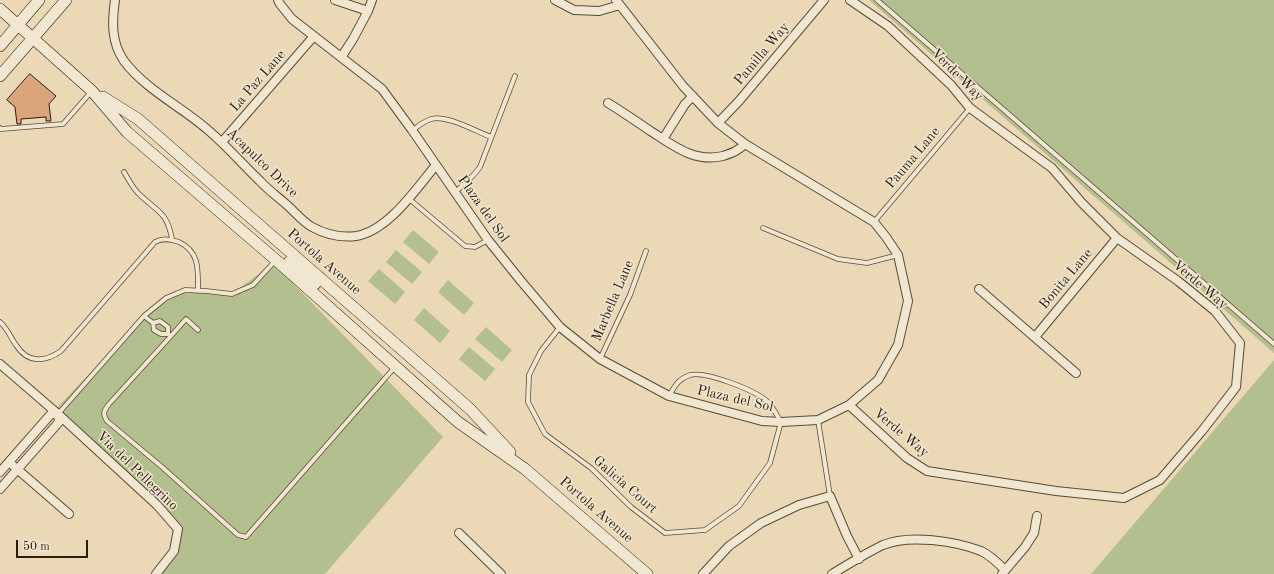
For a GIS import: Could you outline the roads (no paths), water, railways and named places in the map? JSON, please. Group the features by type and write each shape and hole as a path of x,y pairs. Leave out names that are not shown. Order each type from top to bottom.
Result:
{"main road":[{"path":"0,46 39,0"},
{"path":"0,76 66,0"},
{"name":"Portola Avenue","path":"0,9 92,91 128,132 276,260 458,422 525,469 647,574"},
{"name":"Portola Avenue","path":"92,91 138,120 344,299 470,409 525,469"},
{"path":"276,260 283,258 330,296 344,299"}],"street":[{"name":"Acapulco Drive","path":"115,0 112,21 114,42 124,60 134,72 222,142 260,182 311,226 328,234 358,236 380,227 394,214 436,165"},
{"path":"335,0 368,11"},
{"path":"342,56 354,39 372,0"},
{"path":"555,0 574,10 600,11 618,2"},
{"name":"Pamilla Way","path":"718,123 739,101 824,0"},
{"name":"Verde Way","path":"849,405 907,458 928,471 1056,492 1124,498 1160,480 1202,431 1236,387 1240,343 1215,311 1178,281 1117,238 1082,203 1052,168 970,108 951,85 888,26 850,0"},
{"name":"Plaza del Sol","path":"281,1 292,19 382,88 488,240 520,281 560,328 600,359 669,396 762,421 781,422 818,420 849,405 878,380 898,344 908,301 898,255 874,222 744,144 718,123 683,86 618,2"},
{"name":"La Paz Lane","path":"222,142 314,36"},
{"path":"663,139 685,104 693,96"},
{"path":"608,103 684,152 700,157 710,158 731,154 739,150 744,144"},
{"name":"Bonita Lane","path":"1034,337 1117,238"},
{"path":"979,289 1076,373"},
{"path":"0,364 58,414 59,422 0,489"},
{"path":"0,472 52,414 58,414"},
{"name":"Via del Pellegrino","path":"58,414 157,505 178,529 174,551 156,574"},
{"path":"9,462 69,514"},
{"path":"703,574 729,546 761,523 799,505 830,496 847,536 859,559"},
{"path":"832,574 884,545 900,541 921,540 946,542 981,552 991,558 1003,572 1025,547 1034,533 1037,516"},
{"path":"459,533 501,574"}],"lane":[{"path":"877,0 1274,344"},
{"path":"455,192 476,173 515,76"},
{"path":"0,129 63,124 92,91"},
{"name":"Pauma Lane","path":"874,222 970,108"},
{"path":"412,130 428,120 438,118 450,120 491,137"},
{"path":"124,172 132,186 140,195 158,209 164,217 169,225 172,240"},
{"path":"408,198 465,246 475,247 488,240"},
{"path":"763,228 838,259 867,263 898,255"},
{"path":"0,322 20,351 27,356 35,360 45,359 55,355 61,351 155,242 162,239 172,240 186,246 195,256 198,276 198,290"},
{"name":"Marbella Lane","path":"600,359 630,295 646,251"},
{"path":"58,414 144,316 166,298 185,290 232,294 253,285 276,260"},
{"path":"144,316 153,323 154,330 161,334 169,335"},
{"path":"198,330 186,319 169,335 109,404 103,415 238,535 246,537 395,366"},
{"path":"153,323 160,321 168,327 169,335"},
{"name":"Galicia Court","path":"560,328 541,351 529,375 528,402 541,428 545,434 591,468 631,507 666,533 705,530 739,506 770,463 781,422"},
{"path":"669,396 677,382 691,375 707,376 748,389 768,402 781,422"},
{"path":"818,420 830,496"}]}
